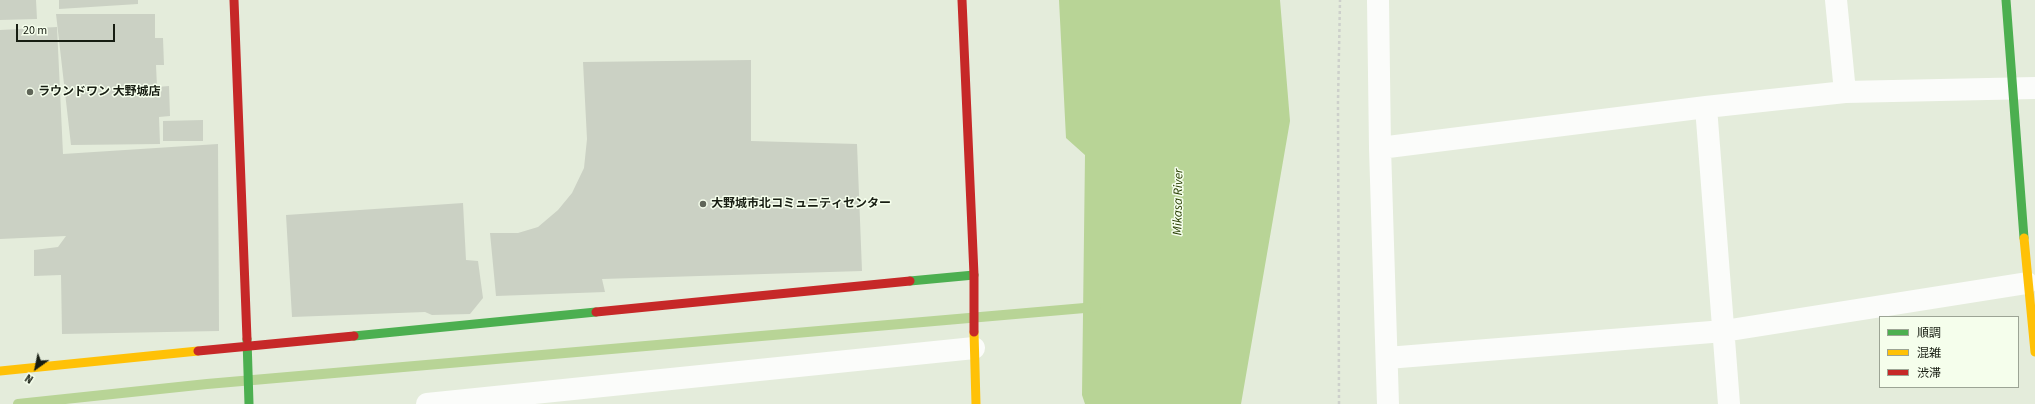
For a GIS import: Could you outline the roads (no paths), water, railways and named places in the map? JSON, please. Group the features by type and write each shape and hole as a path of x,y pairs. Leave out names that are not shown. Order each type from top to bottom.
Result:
{"street":[{"path":"234,0 249,404"},
{"path":"962,0 974,275 976,404"},
{"path":"1378,0 1380,148 1388,404"},
{"path":"1836,0 1845,92"},
{"path":"2006,0 2027,284 2035,352"},
{"path":"1380,148 1706,107 1845,92 2013,90 2035,88"},
{"path":"1706,107 1729,404"},
{"path":"0,371 974,275"},
{"path":"1387,358 1724,331 2027,284"},
{"path":"427,404 974,348"}],"water":[{"name":"Mikasa River","path":"1059,0 1280,0 1290,121 1241,404 1085,404 1082,395 1085,155 1066,138"}],"waterway":[{"path":"18,404 207,384 1096,307"}],"place":[{"name":"ラウンドワン 大野城店","path":"30,92"},
{"name":"大野城市北コミュニティセンター","path":"703,204"}]}
